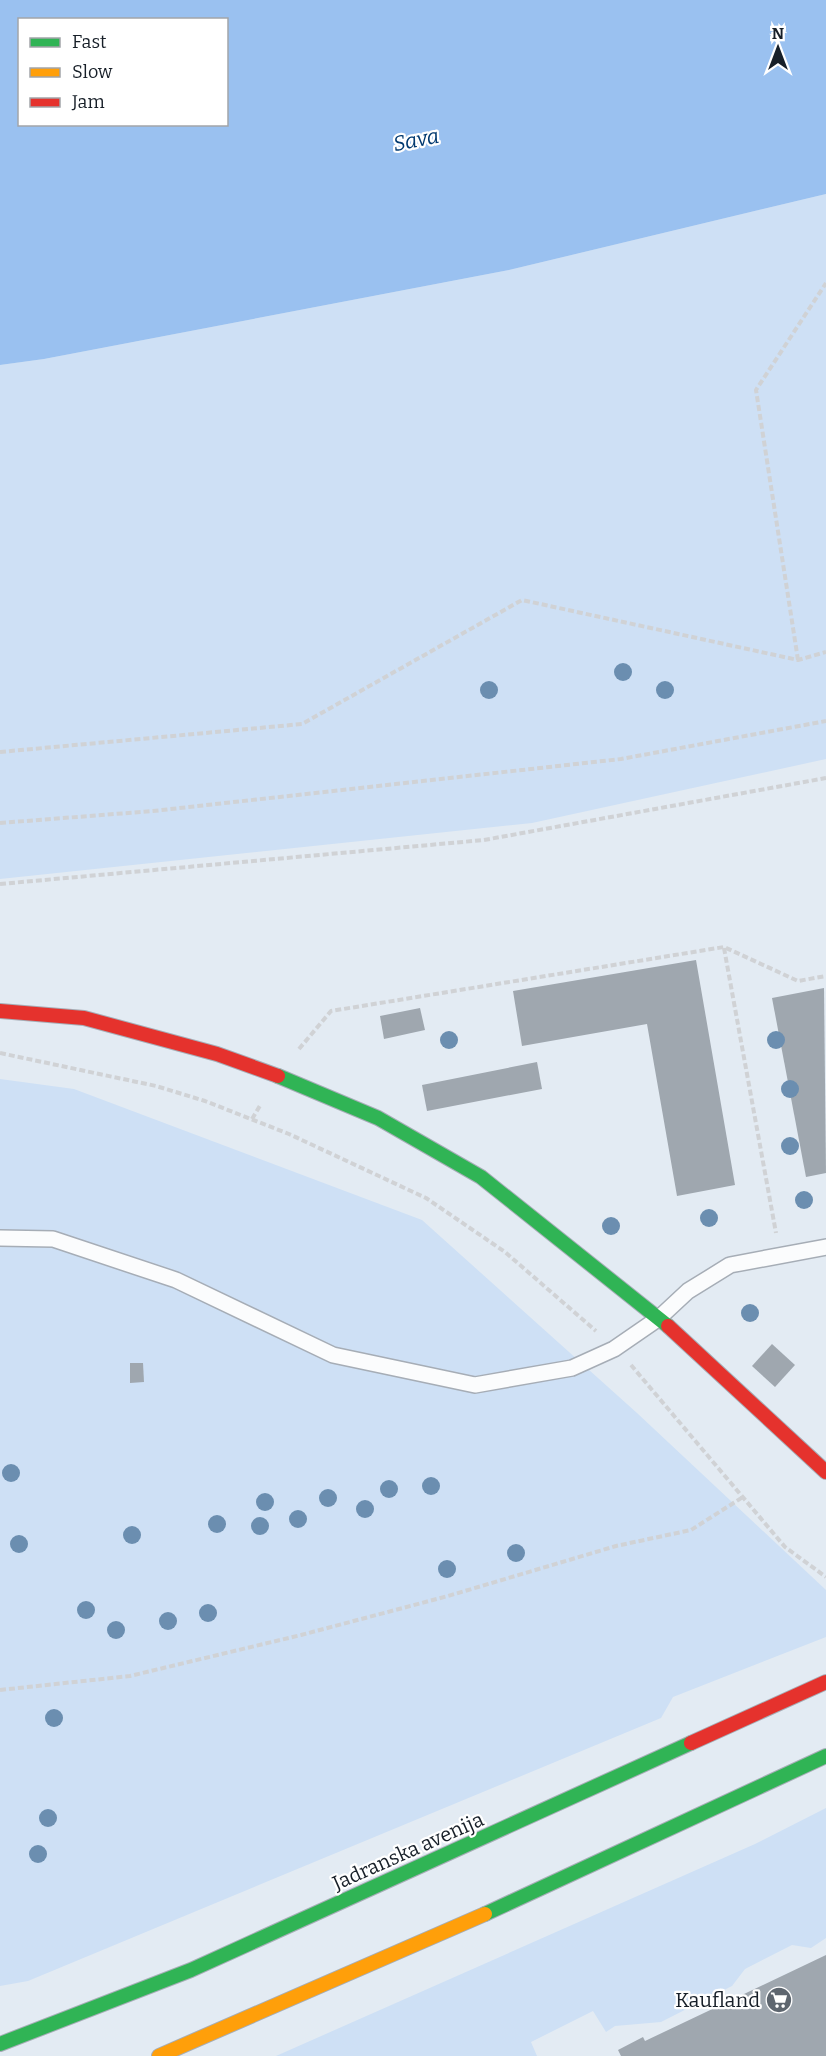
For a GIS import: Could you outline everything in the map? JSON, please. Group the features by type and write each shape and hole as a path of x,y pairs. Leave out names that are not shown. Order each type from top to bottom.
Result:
{"main road":[{"path":"0,1011 84,1018 217,1054 277,1075 378,1118 481,1176 659,1318 826,1472"},
{"name":"Jadranska avenija","path":"0,2044 191,1970 826,1682"},
{"path":"159,2056 513,1902 826,1756"}],"lane":[{"path":"0,1238 53,1239 176,1280 333,1355 475,1385 572,1368 614,1349 659,1318 688,1291 730,1265 826,1247"}],"path":[{"path":"798,660 756,390 826,283"},
{"path":"0,752 302,724 522,600 798,660 826,652"},
{"path":"0,823 153,811 621,759 826,721"},
{"path":"0,884 484,840 826,778"},
{"path":"277,1075 331,1011 724,947 798,981 826,976"},
{"path":"724,947 780,1256"},
{"path":"0,1053 156,1086 206,1101 289,1134 426,1198 505,1252 603,1337"},
{"path":"633,1366 785,1547 826,1577"},
{"path":"0,1690 130,1676 301,1635 448,1596 616,1546 691,1530 743,1497"}],"shaded area":[{"path":"826,194 826,759 532,823 0,879 0,365 44,359 509,270"},
{"path":"0,1079 74,1089 422,1220 637,1413 826,1590 826,1637 673,1697 661,1718 28,1981 0,1986"},
{"path":"826,1808 826,1938 811,1948 792,1945 745,1969 732,1986 661,2022 615,2026 606,2032 593,2011 531,2042 537,2056 276,2056 755,1844"}],"water":[{"name":"Sava","path":"0,0 826,0 826,194 509,270 44,359 0,365"}],"building":[{"path":"696,960 735,1185 677,1196 647,1024 522,1046 513,991"},
{"path":"824,988 826,1173 806,1177 772,998"},
{"path":"420,1008 425,1030 384,1039 380,1016"},
{"path":"537,1062 542,1089 427,1111 422,1085"},
{"path":"772,1344 795,1365 775,1387 752,1366"},
{"path":"130,1363 143,1363 144,1382 130,1383"},
{"name":"Kaufland","path":"826,1955 826,2056 621,2056 618,2050 643,2037 645,2041"}],"traffic: fast":[{"path":"278,1076 378,1118 481,1177 668,1326"},
{"path":"0,2044 191,1970 691,1743"},
{"path":"485,1914 826,1756"}],"traffic: slow":[{"path":"159,2056 485,1914"}],"traffic: jam":[{"path":"0,1011 84,1018 217,1054 278,1076"},
{"path":"668,1326 826,1472"},
{"path":"691,1743 826,1682"}],"place":[{"name":"Kaufland","path":"779,2000"}]}
